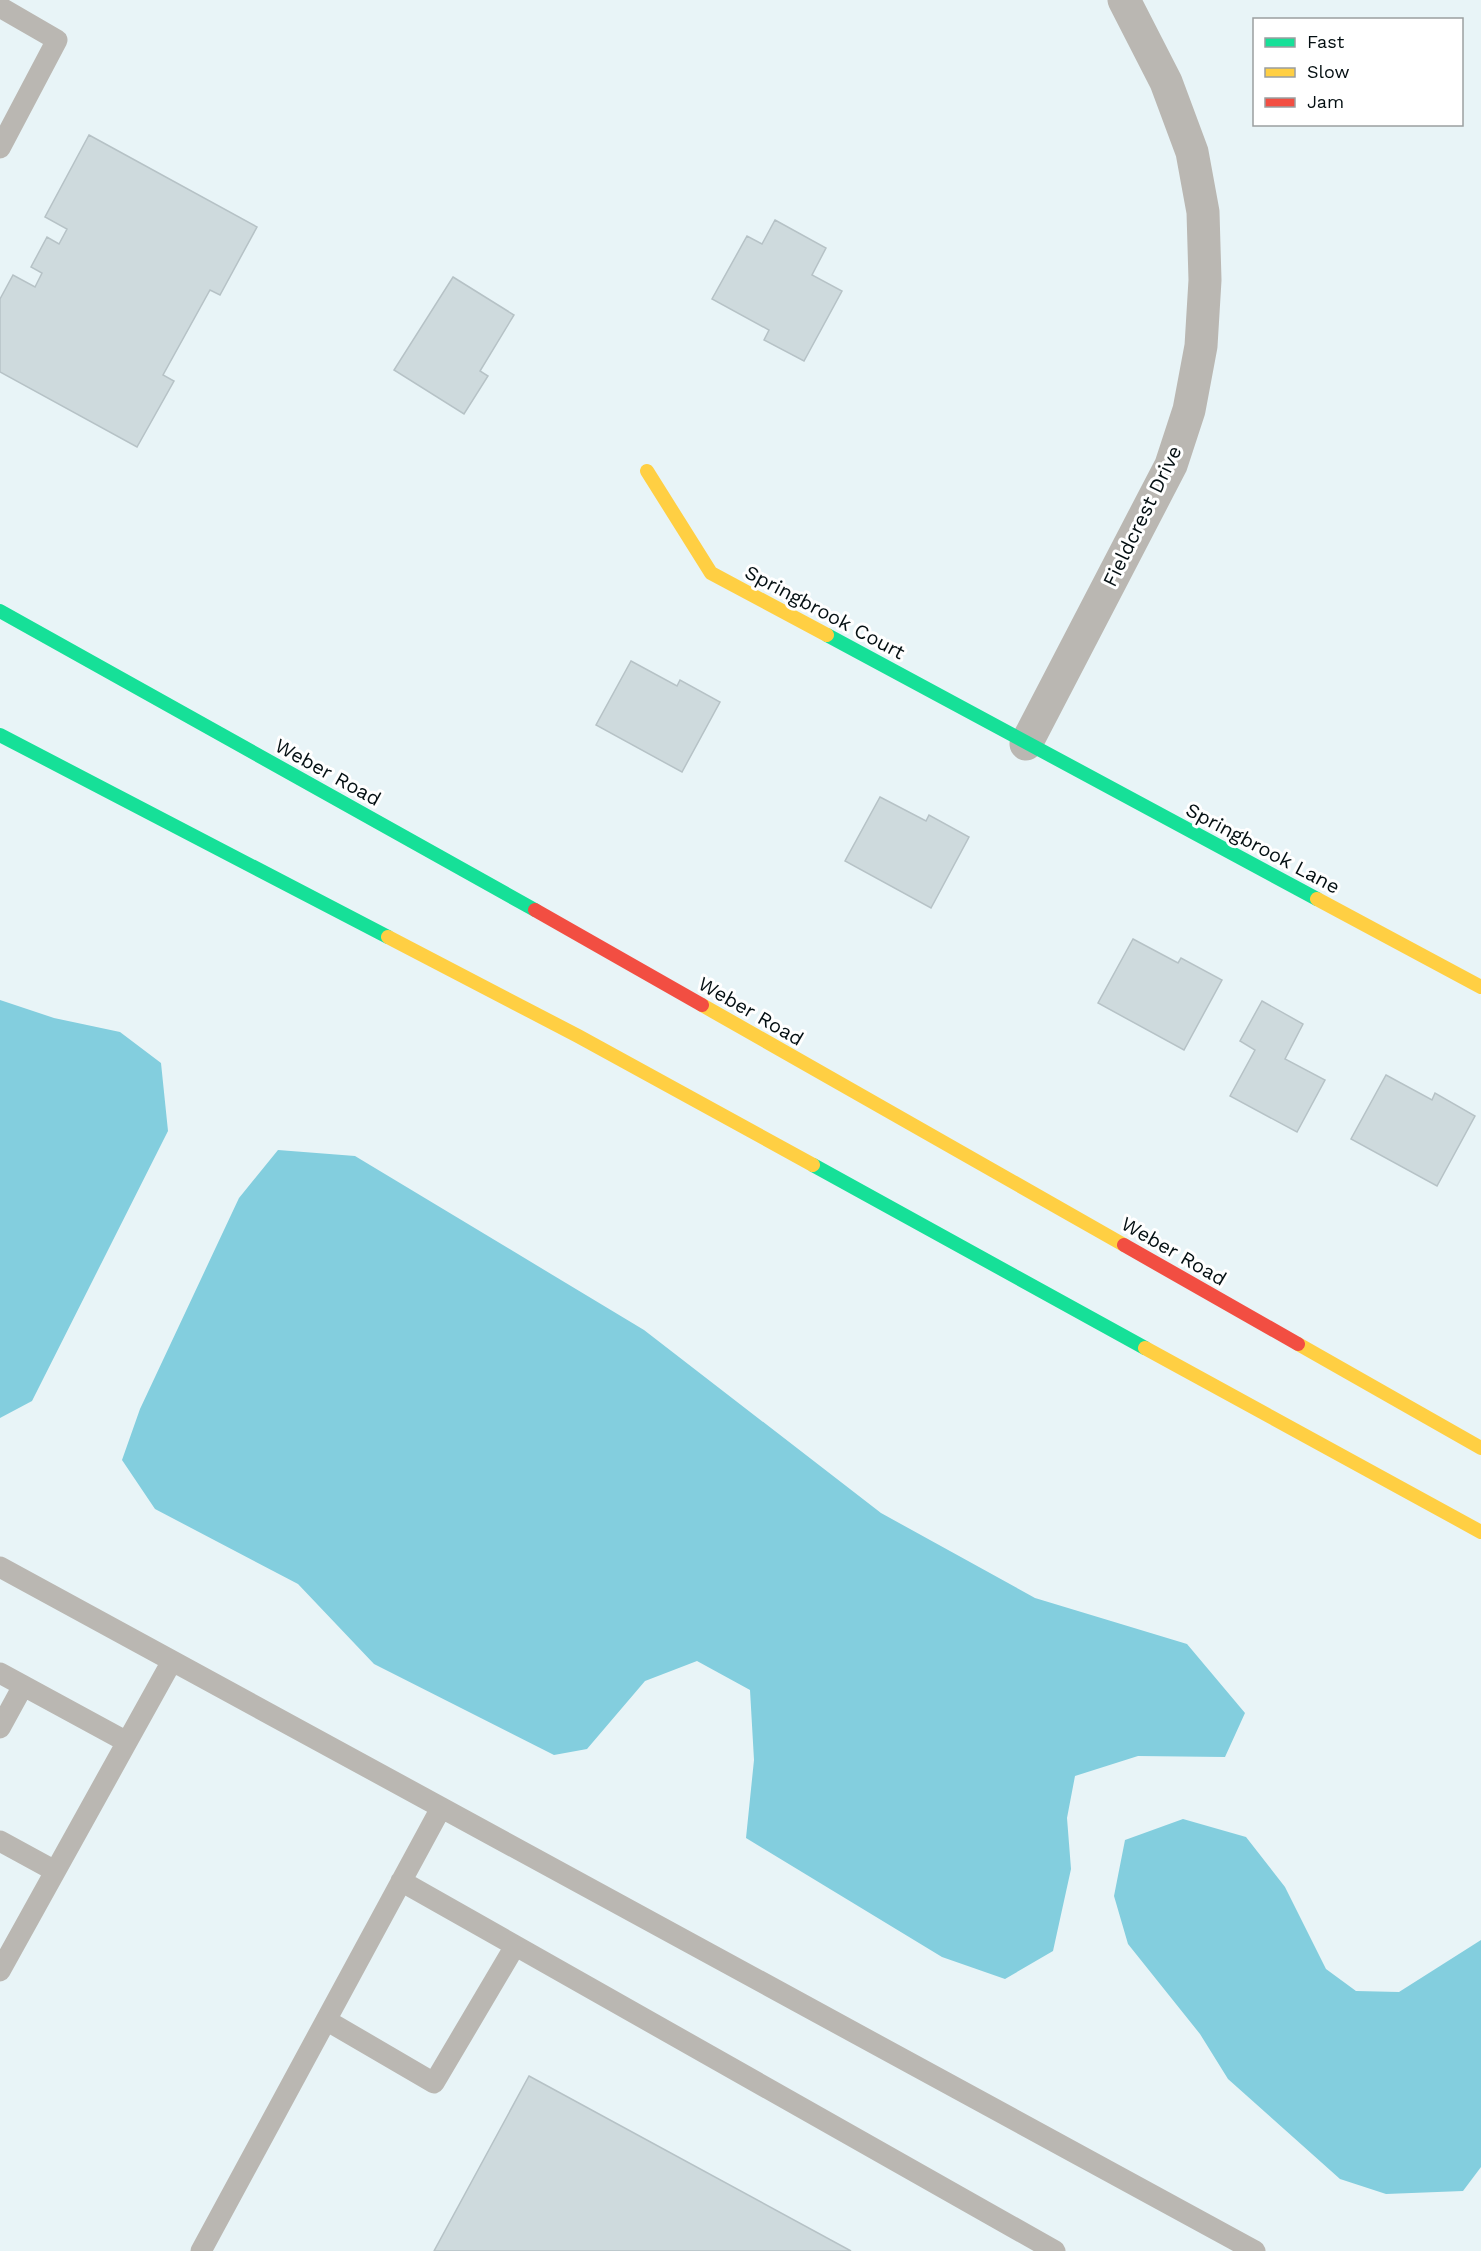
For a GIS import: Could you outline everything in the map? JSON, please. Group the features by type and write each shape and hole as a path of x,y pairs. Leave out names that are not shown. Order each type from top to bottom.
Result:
{"main road":[{"name":"Springbrook Court","path":"647,471 711,573 1026,744"},
{"name":"Weber Road","path":"0,611 590,942 1481,1448"},
{"path":"0,735 578,1036 1481,1532"},
{"name":"Springbrook Lane","path":"1026,744 1481,987"}],"street":[{"name":"Fieldcrest Drive","path":"1026,744 1172,465 1189,410 1201,346 1205,280 1203,212 1192,152 1166,82 1124,0"}],"lane":[{"path":"0,7 57,40 0,147"},
{"path":"0,1567 1256,2251"},
{"path":"0,1971 172,1661"},
{"path":"0,1673 127,1742"},
{"path":"0,1728 23,1686"},
{"path":"201,2251 441,1808"},
{"path":"0,1841 55,1871"},
{"path":"401,1881 1055,2251"},
{"path":"326,2020 434,2083 515,1946"}],"water":[{"path":"0,1000 54,1018 120,1032 161,1063 168,1131 32,1401 0,1418"},
{"path":"278,1150 355,1156 644,1330 881,1513 1035,1598 1187,1644 1245,1713 1225,1757 1138,1756 1075,1776 1067,1818 1071,1869 1053,1951 1005,1979 942,1957 746,1838 754,1760 750,1690 697,1661 645,1681 587,1749 554,1755 374,1664 298,1584 155,1509 122,1460 140,1409 239,1198"},
{"path":"1183,1819 1246,1837 1285,1887 1326,1969 1356,1991 1399,1992 1481,1940 1481,2167 1463,2191 1386,2194 1340,2179 1228,2079 1200,2034 1128,1944 1114,1896 1125,1840"}],"building":[{"path":"89,135 257,227 220,295 210,290 163,375 174,381 137,447 0,372 0,299 13,275 35,287 42,273 31,267 47,237 59,244 67,229 45,217"},
{"path":"775,220 826,248 812,275 842,291 804,361 764,340 769,330 712,299 747,236 762,244"},
{"path":"453,277 514,315 480,371 488,376 464,414 394,370"},
{"path":"631,661 677,686 680,680 720,702 682,772 596,725"},
{"path":"880,797 926,821 929,815 969,837 931,908 845,861"},
{"path":"1133,939 1178,963 1181,958 1222,980 1184,1050 1098,1003"},
{"path":"1262,1001 1303,1024 1285,1059 1325,1080 1297,1132 1230,1096 1255,1050 1240,1041"},
{"path":"1386,1075 1432,1100 1435,1093 1475,1116 1437,1186 1351,1139"},
{"path":"529,2076 851,2251 434,2251"}],"traffic: fast":[{"path":"0,611 535,910"},
{"path":"827,635 1317,899"},
{"path":"0,735 388,937"},
{"path":"813,1165 1145,1348"}],"traffic: slow":[{"path":"647,471 711,573 827,635"},
{"path":"1317,899 1481,987"},
{"path":"388,937 578,1036 813,1165"},
{"path":"702,1005 1124,1245"},
{"path":"1298,1344 1481,1448"},
{"path":"1145,1348 1481,1532"}],"traffic: jam":[{"path":"535,910 702,1005"},
{"path":"1124,1245 1298,1344"}]}
